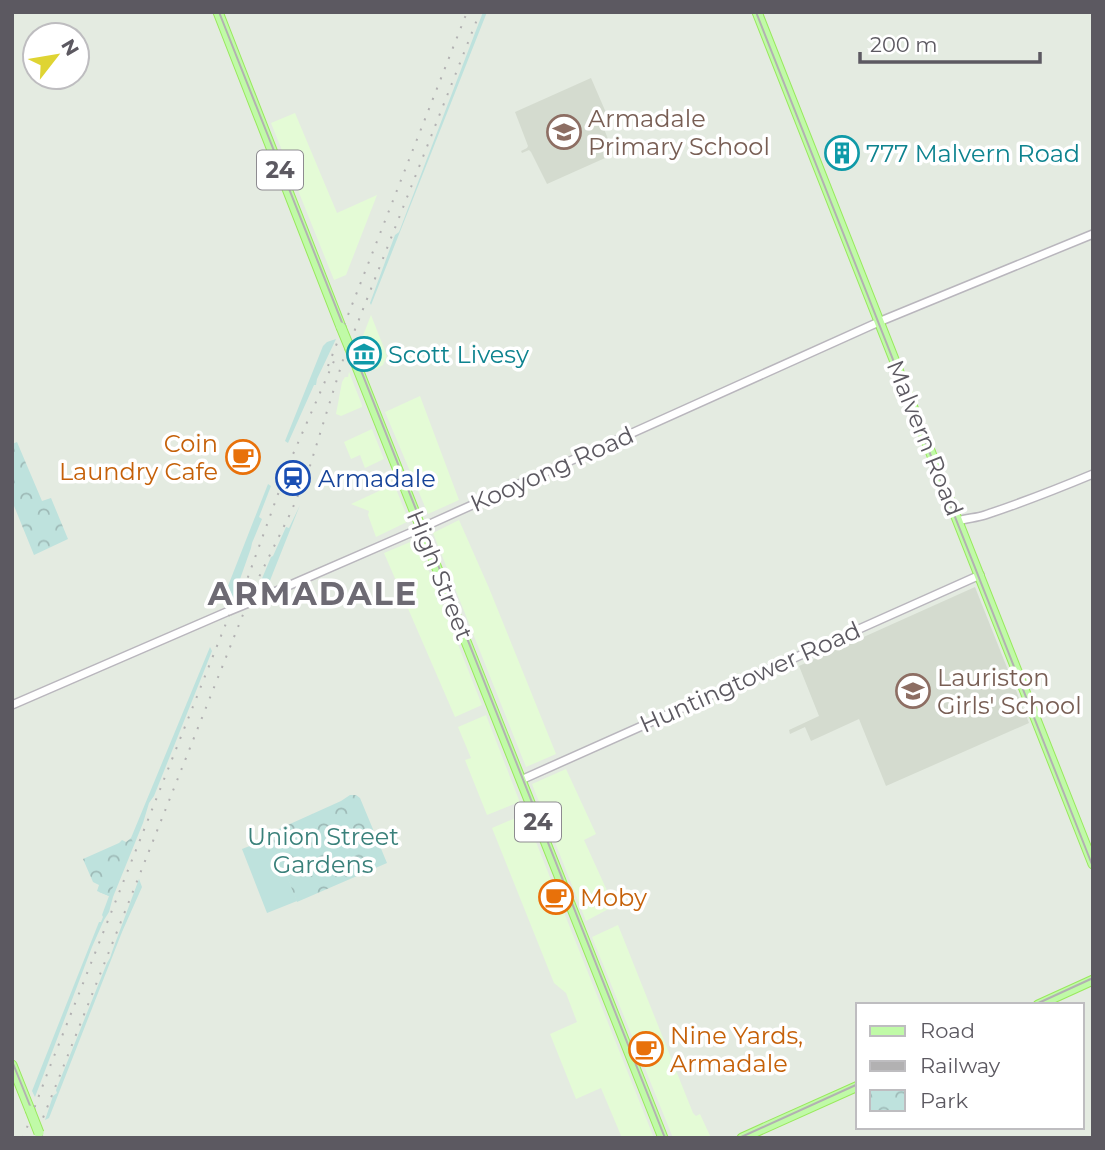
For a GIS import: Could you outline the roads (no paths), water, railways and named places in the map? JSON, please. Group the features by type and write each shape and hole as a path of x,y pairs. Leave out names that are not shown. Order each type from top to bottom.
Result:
{"main road":[{"name":"High Street","path":"218,12 663,1138"},
{"name":"Malvern Road","path":"757,12 1093,864"},
{"path":"1042,1003 1093,980"},
{"path":"12,1065 40,1135"},
{"path":"742,1138 856,1087"}],"street":[{"name":"Kooyong Road","path":"12,705 421,528 880,322 1093,234"},
{"path":"959,524 1093,474"},
{"name":"Huntingtower Road","path":"521,780 980,575"}],"tram line":[{"path":"219,12 665,1138"},
{"path":"756,12 1093,867"},
{"path":"1038,1003 1093,978"},
{"path":"12,1061 43,1138"},
{"path":"739,1138 856,1085"}],"railway":[{"path":"328,366 467,12"},
{"path":"35,1138 242,617 309,469 343,360 480,12"},
{"path":"244,588 290,461 334,361"},
{"path":"23,1138 244,578"}],"place":[{"name":"Armadale Primary School","path":"564,132"},
{"name":"777 Malvern Road","path":"842,153"},
{"name":"Scott Livesy","path":"364,354"},
{"name":"Coin Laundry Cafe","path":"243,457"},
{"name":"Armadale","path":"293,478"},
{"name":"Lauriston Girls' School","path":"913,691"},
{"name":"Moby","path":"556,897"},
{"name":"Nine Yards, Armadale","path":"646,1049"}],"district":[{"name":"ARMADALE","path":"313,593"}],"park label":[{"name":"Union Street Gardens","path":"323,850"}]}
